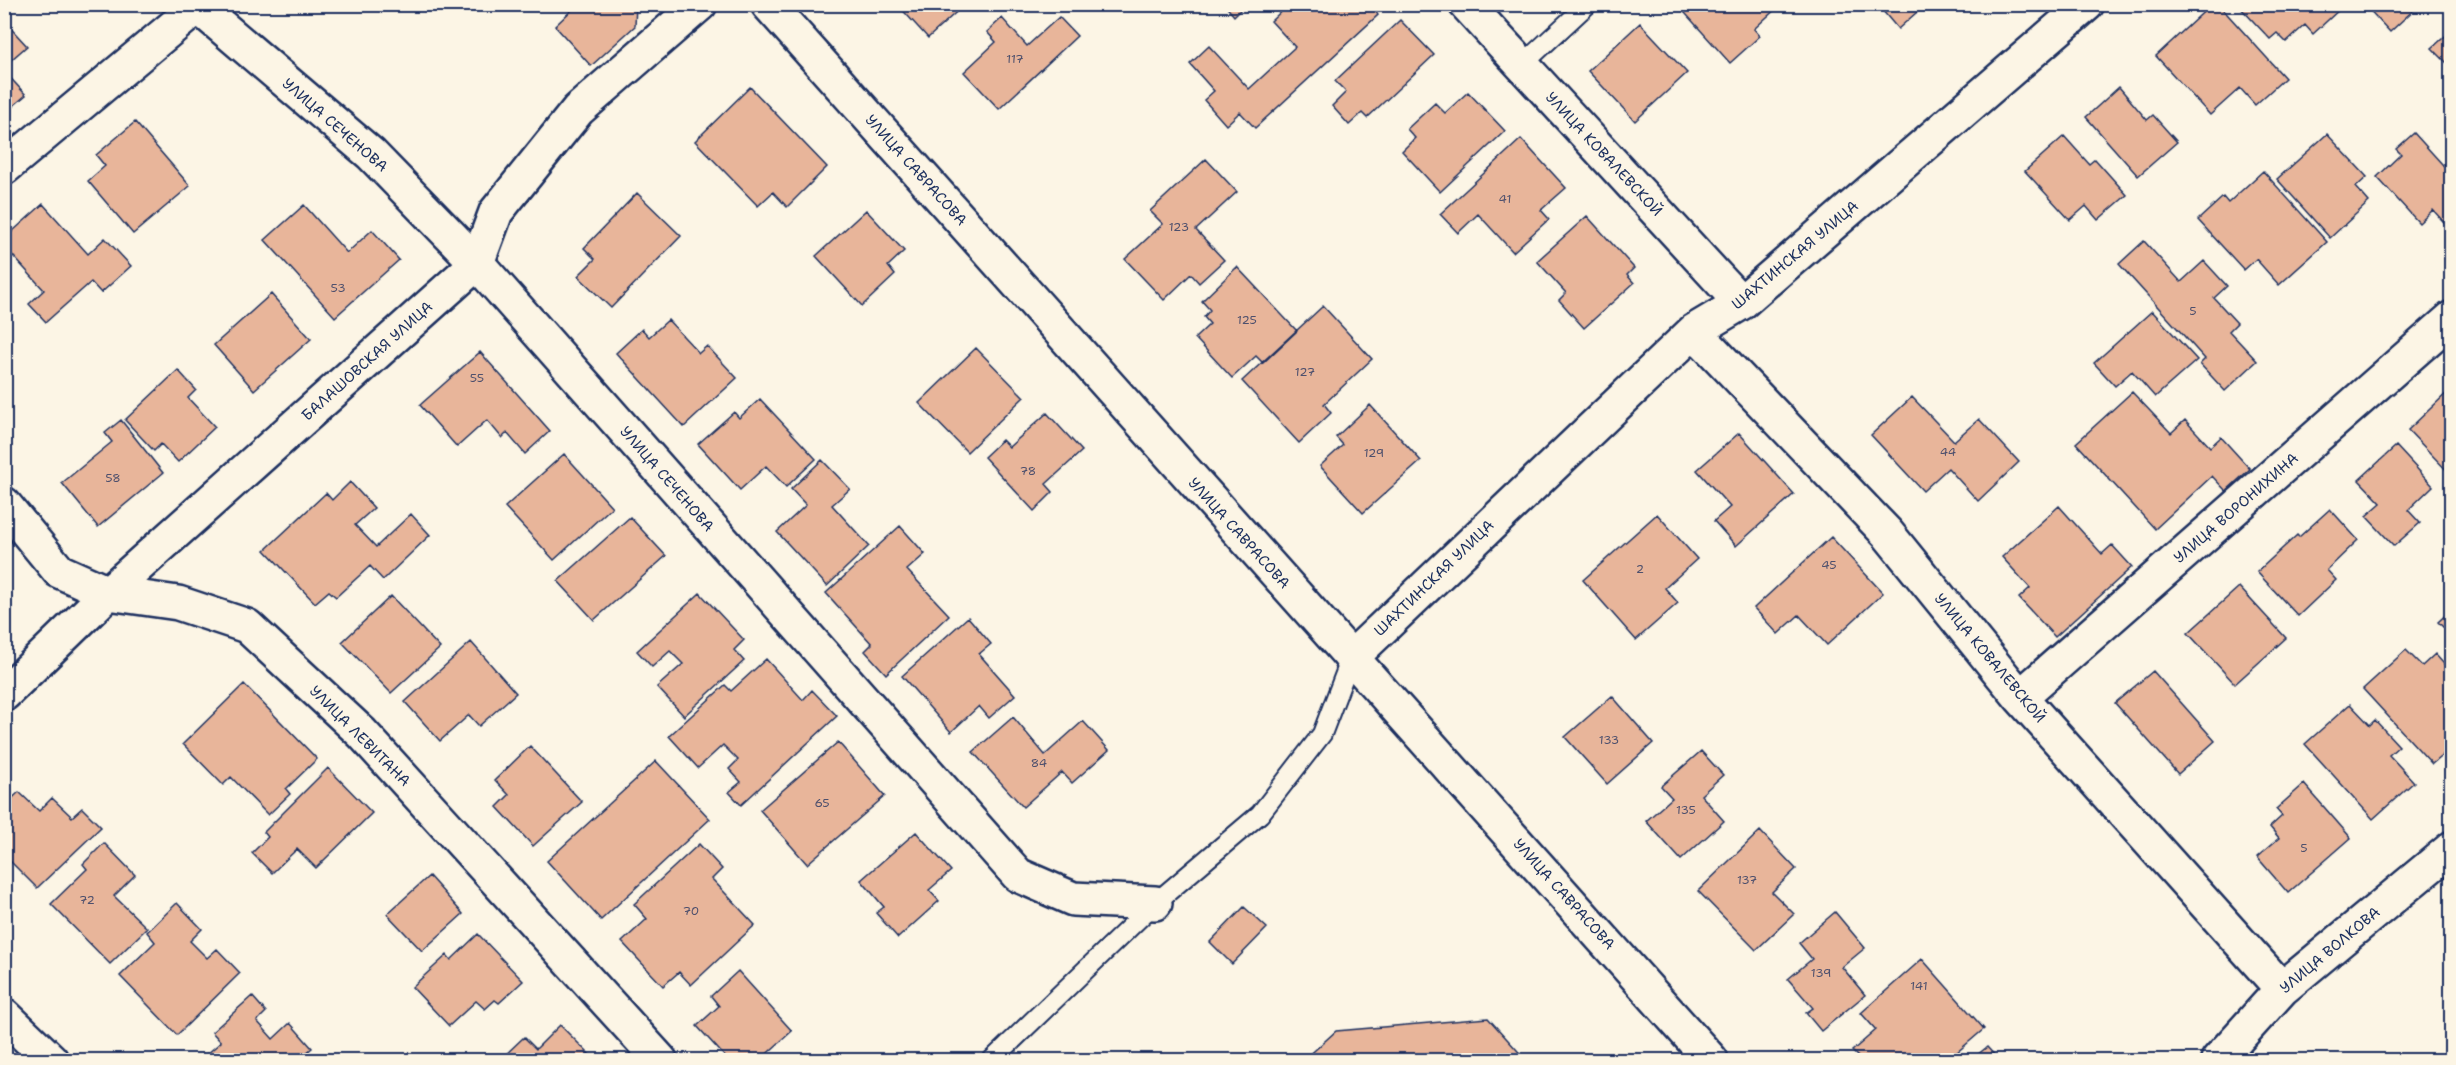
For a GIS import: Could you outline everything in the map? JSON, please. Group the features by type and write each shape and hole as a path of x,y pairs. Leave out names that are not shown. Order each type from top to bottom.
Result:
{"street":[{"name":"БАЛАШОВСКАЯ УЛИЦА","path":"4,694 108,593 477,263 496,212 578,110 700,4"},
{"name":"УЛИЦА САВРАСОВА","path":"768,4 1711,1060"},
{"name":"УЛИЦА КОВАЛЕВСКОЙ","path":"1466,4 1741,303"},
{"name":"ШАХТИНСКАЯ УЛИЦА","path":"1351,658 1694,331 1741,303 2087,4"},
{"name":"УЛИЦА СЕЧЕНОВА","path":"196,6 371,154 477,263 1018,875 1073,899 1155,903"},
{"path":"4,168 196,6"},
{"name":"УЛИЦА ВОРОНИХИНА","path":"2020,697 2451,318"},
{"name":"УЛИЦА КОВАЛЕВСКОЙ","path":"1694,331 1887,533 2020,697 2282,989"},
{"name":"УЛИЦА ЛЕВИТАНА","path":"4,504 59,571 108,593 178,603 247,626 362,734 660,1060"},
{"name":"УЛИЦА ВОЛКОВА","path":"2218,1060 2282,989 2451,848"},
{"path":"4,1015 51,1060"}],"lane":[{"path":"1522,65 1588,4"},
{"path":"992,1060 1155,903 1260,814 1322,734 1351,658"}],"building":[{"path":"578,4 636,4 635,26 591,66 555,26"},
{"path":"897,4 965,4 928,38"},
{"path":"1224,4 1246,4 1234,16"},
{"path":"1289,4 1371,4 1378,15 1255,128 1240,112 1226,125 1204,100 1214,91 1190,64 1209,46 1249,89 1295,47 1271,21"},
{"path":"1677,4 1780,5 1754,29 1760,36 1730,63"},
{"path":"1877,4 1926,4 1898,29"},
{"path":"2212,4 2218,4 2285,78 2255,105 2240,88 2210,115 2156,56"},
{"path":"2237,4 2339,4 2342,7 2313,34 2305,25 2286,42 2277,33 2270,39"},
{"path":"2364,4 2420,4 2390,32"},
{"path":"1059,17 1077,36 999,109 964,72 996,42 987,32 1002,18 1027,46"},
{"path":"1400,20 1434,55 1367,118 1362,113 1349,125 1332,106 1346,92 1335,81"},
{"path":"4,21 27,46 4,66"},
{"path":"1640,23 1687,73 1635,121 1588,71"},
{"path":"2452,30 2452,68 2432,48"},
{"path":"4,71 26,95 4,114"},
{"path":"750,87 827,167 787,207 773,192 758,206 695,141"},
{"path":"2119,87 2147,120 2153,115 2177,142 2138,176 2086,117"},
{"path":"1468,92 1505,131 1440,192 1402,151 1415,138 1407,129 1435,103 1445,113"},
{"path":"135,122 190,186 133,234 88,181 105,166 96,155"},
{"path":"2414,133 2452,175 2452,231 2433,210 2419,223 2377,177 2401,154 2396,149"},
{"path":"2327,134 2367,177 2356,187 2369,202 2330,238 2277,179"},
{"path":"2064,136 2089,164 2095,159 2127,195 2098,220 2086,206 2070,220 2025,171"},
{"path":"1521,139 1566,188 1541,210 1549,219 1513,252 1478,214 1458,233 1440,214"},
{"path":"1206,159 1237,192 1196,230 1224,260 1199,283 1191,274 1164,300 1125,259 1163,224 1150,211"},
{"path":"2263,171 2327,242 2279,285 2256,259 2244,270 2198,220 2223,197 2228,203"},
{"path":"637,193 681,236 611,308 578,276 595,259 584,248"},
{"path":"43,204 88,254 105,238 131,266 101,293 91,282 46,322 29,304 44,290 4,246 4,239"},
{"path":"304,205 347,253 372,230 399,260 335,317 265,240"},
{"path":"866,210 904,251 888,266 895,275 862,306 816,256"},
{"path":"1587,216 1634,268 1627,275 1634,283 1584,328 1559,300 1566,293 1537,261"},
{"path":"2144,241 2181,282 2204,261 2227,286 2214,298 2237,323 2229,331 2257,361 2225,391 2200,364 2205,359 2119,264"},
{"path":"1237,267 1297,331 1263,363 1256,356 1232,378 1195,338 1210,324 1204,317 1210,310 1202,301"},
{"path":"271,294 311,339 254,390 214,345"},
{"path":"1323,306 1372,359 1324,404 1331,413 1299,443 1242,381"},
{"path":"2152,311 2197,360 2155,397 2132,371 2115,386 2094,363"},
{"path":"668,320 699,353 707,346 737,378 684,427 616,353 642,329 649,337"},
{"path":"976,348 1024,397 967,452 919,403"},
{"path":"480,352 550,431 525,454 507,433 502,438 487,420 457,447 420,405"},
{"path":"178,370 196,390 188,398 215,427 178,462 161,444 154,451 125,420"},
{"path":"2452,388 2452,476 2408,430"},
{"path":"2132,392 2171,433 2185,420 2210,447 2221,437 2250,469 2226,491 2212,476 2155,529 2076,443"},
{"path":"1912,397 1954,441 1979,419 2019,462 1978,501 1948,468 1923,491 1871,435"},
{"path":"760,399 816,459 786,487 766,466 740,490 698,444 734,412 739,418"},
{"path":"1370,405 1421,461 1363,513 1320,466 1343,445 1336,437"},
{"path":"1047,413 1082,451 1046,484 1053,492 1034,511 984,457 1002,440 1009,447"},
{"path":"121,420 163,473 98,527 62,483 112,442 105,433"},
{"path":"1739,433 1794,494 1736,546 1714,521 1730,507 1697,470"},
{"path":"2396,446 2433,486 2408,510 2420,523 2394,546 2366,516 2381,503 2359,480"},
{"path":"564,454 612,507 554,560 505,507"},
{"path":"822,460 850,489 832,505 869,546 827,586 777,532 806,505 791,489"},
{"path":"350,482 374,508 355,525 376,547 411,514 430,535 383,580 370,566 336,597 329,591 315,603 265,550 326,493 332,500"},
{"path":"2059,506 2102,554 2112,545 2132,567 2055,637 2019,598 2030,588 2002,557"},
{"path":"2330,509 2358,540 2327,570 2336,580 2298,616 2257,572 2297,535 2299,537"},
{"path":"1657,514 1697,559 1665,588 1678,603 1636,640 1583,580"},
{"path":"630,517 666,556 594,620 558,581"},
{"path":"900,526 925,554 907,570 949,615 886,674 865,651 872,644 826,593"},
{"path":"1831,537 1883,593 1827,645 1799,615 1778,634 1754,608"},
{"path":"2239,587 2286,638 2235,684 2188,633"},
{"path":"700,593 744,640 734,650 744,661 684,716 657,687 683,664 670,651 652,667 637,651"},
{"path":"391,596 440,648 391,693 342,642"},
{"path":"2452,609 2452,636 2438,622"},
{"path":"968,617 991,644 979,654 1015,695 989,718 979,706 951,732 902,676"},
{"path":"471,642 516,693 479,726 469,715 440,741 405,702"},
{"path":"2406,650 2422,666 2435,654 2452,673 2452,701 2445,706 2452,713 2452,747 2432,764 2363,689"},
{"path":"766,659 803,700 812,690 837,716 741,805 729,792 741,782 729,769 738,760 723,745 698,768 669,736 725,685 731,691"},
{"path":"2153,671 2215,741 2178,774 2115,703"},
{"path":"244,684 317,759 286,789 290,794 268,815 231,777 223,785 183,744"},
{"path":"1612,696 1653,743 1607,784 1565,737"},
{"path":"2350,704 2370,725 2375,720 2399,746 2389,755 2414,782 2373,819 2305,744"},
{"path":"1013,717 1045,755 1083,721 1109,750 1072,783 1062,772 1023,807 973,752"},
{"path":"838,742 885,796 807,864 760,810"},
{"path":"530,746 582,802 533,846 497,807 509,795 495,780"},
{"path":"1701,751 1723,775 1701,795 1724,821 1681,860 1646,821 1672,798 1661,786"},
{"path":"656,761 710,819 601,920 547,861"},
{"path":"328,768 372,813 316,868 297,849 272,873 252,853 268,837 264,832"},
{"path":"2304,784 2351,838 2288,893 2257,857 2279,838 2270,827 2282,816 2276,809"},
{"path":"19,792 39,811 52,798 72,817 82,808 101,827 37,888 4,855 4,806"},
{"path":"1760,831 1796,869 1772,892 1794,914 1756,950 1698,891"},
{"path":"916,832 951,871 929,890 939,901 898,938 876,913 884,907 861,880"},
{"path":"104,843 135,875 114,896 147,928 110,964 51,904 87,869 83,864"},
{"path":"699,844 722,869 712,879 755,925 691,985 679,972 663,986 622,942 647,919 634,904"},
{"path":"429,876 463,914 422,951 387,914"},
{"path":"177,903 202,929 190,941 207,958 217,949 240,973 177,1035 120,976 155,942 147,932"},
{"path":"1244,907 1267,928 1232,964 1210,942"},
{"path":"1835,912 1865,948 1842,967 1865,995 1821,1031 1806,1013 1813,1008 1788,979 1812,959 1799,943"},
{"path":"478,934 523,981 499,1003 495,1000 485,1009 476,1001 449,1026 412,987 447,955 451,960"},
{"path":"1922,959 1984,1029 1948,1060 1861,1060 1852,1051 1876,1030 1861,1013"},
{"path":"738,971 792,1031 760,1060 728,1060 697,1026 719,1006 711,996"},
{"path":"252,996 266,1012 257,1021 273,1039 290,1023 312,1048 298,1060 200,1060 221,1042 212,1032"},
{"path":"1488,1018 1526,1060 1304,1060 1336,1031"},
{"path":"560,1025 592,1057 589,1060 506,1060 503,1057 524,1037 536,1049"},
{"path":"1987,1047 1999,1060 1971,1060"}]}
